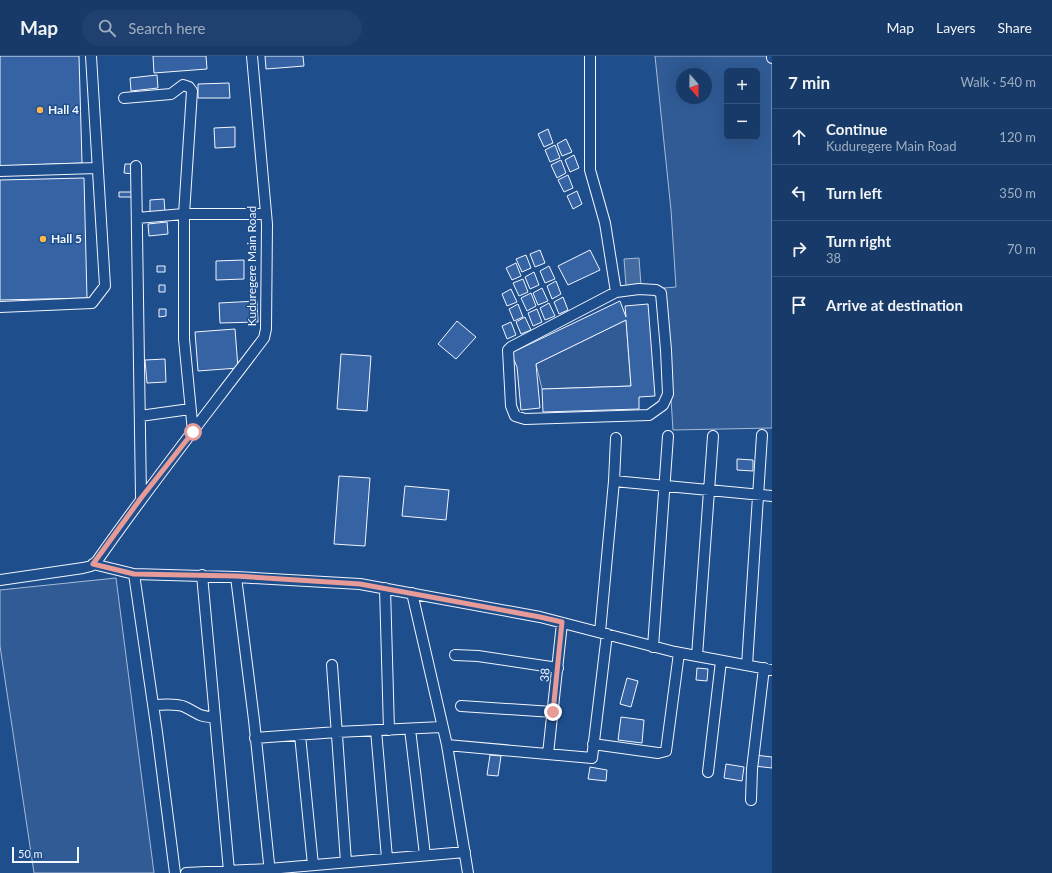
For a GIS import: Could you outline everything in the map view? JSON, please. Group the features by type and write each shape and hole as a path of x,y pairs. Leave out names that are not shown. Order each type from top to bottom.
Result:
{"street":[{"path":"0,307 92,303 105,286 91,56"},
{"name":"Kuduregere Main Road","path":"93,564 141,498 264,338 266,330 266,214 252,56"},
{"path":"590,56 590,170 604,223 616,292"},
{"path":"124,98 171,94 183,85 189,87 192,91 184,214 184,339 193,432"},
{"path":"136,166 141,498"},
{"path":"0,171 98,168"},
{"path":"137,218 184,214 266,214"},
{"path":"656,290 661,294 668,379 668,394 663,405 649,415 525,419 515,416 511,406 508,350 517,342 616,292 656,290"},
{"path":"140,416 190,409"},
{"path":"747,665 762,435"},
{"path":"652,646 668,436"},
{"path":"697,656 714,436"},
{"path":"447,745 592,758 603,633 616,438"},
{"path":"614,481 772,496"},
{"path":"0,580 83,568 93,564 134,574 236,576 360,584 540,617 679,653 768,669 752,769 751,800"},
{"path":"134,574 175,873"},
{"path":"202,575 229,871"},
{"path":"236,576 254,720 270,871"},
{"path":"385,588 389,730"},
{"path":"412,593 447,745 468,873"},
{"name":"38","path":"548,754 562,622"},
{"path":"593,744 658,753 666,751 679,653"},
{"path":"455,655 558,668"},
{"path":"708,772 721,661"},
{"path":"332,664 346,862"},
{"path":"153,705 178,705 185,707 199,716 214,718"},
{"path":"461,706 553,712"},
{"path":"255,738 337,732 442,728"},
{"path":"410,729 425,855"},
{"path":"376,730 387,858"},
{"path":"300,735 312,865"},
{"path":"186,873 270,871 312,865 464,852"}],"shaded area":[{"path":"655,56 772,56 772,428 673,430 664,288 676,287 671,210"},
{"path":"639,258 641,285 626,286 624,259"},
{"path":"626,320 631,386 542,389 536,364"},
{"path":"116,578 154,873 34,873 0,646 0,590"}],"building":[{"name":"Hall 4","path":"0,56 79,56 82,163 0,166"},
{"path":"153,56 206,56 207,69 154,73"},
{"path":"265,56 303,56 304,66 266,69"},
{"path":"157,75 158,88 131,91 130,78"},
{"path":"229,83 230,98 198,98 198,84"},
{"path":"235,127 235,147 215,148 214,128"},
{"path":"548,129 553,143 544,147 538,134"},
{"path":"566,139 572,152 562,156 557,144"},
{"path":"555,145 560,158 550,162 545,150"},
{"path":"574,155 579,168 570,172 565,160"},
{"path":"561,160 566,173 557,178 551,165"},
{"path":"125,164 135,164 134,174 124,173"},
{"path":"568,175 573,188 564,192 558,180"},
{"name":"Hall 5","path":"84,178 87,298 0,300 0,180"},
{"path":"577,191 582,204 573,209 567,196"},
{"path":"119,192 133,192 133,197 119,197"},
{"path":"164,199 165,212 150,212 150,200"},
{"path":"167,222 168,234 149,236 148,224"},
{"path":"540,250 545,263 535,267 530,254"},
{"path":"590,250 600,270 568,285 558,266"},
{"path":"526,255 531,268 522,272 516,259"},
{"path":"244,260 244,279 216,280 216,261"},
{"path":"516,263 521,276 512,280 506,268"},
{"path":"157,266 165,266 165,272 157,272"},
{"path":"549,266 555,279 545,283 540,271"},
{"path":"534,272 539,285 530,289 525,277"},
{"path":"523,279 528,292 519,296 513,283"},
{"path":"556,281 561,294 552,299 547,286"},
{"path":"159,285 165,285 165,292 159,292"},
{"path":"542,288 548,301 538,305 533,293"},
{"path":"511,289 517,302 507,306 502,294"},
{"path":"531,293 536,306 527,311 521,298"},
{"path":"563,297 568,310 559,314 554,302"},
{"path":"257,301 258,322 220,323 219,303"},
{"path":"620,301 626,317 625,306 648,304 655,396 639,397 639,409 543,412 542,389 631,386 626,320 536,364 540,408 521,410 517,367 511,353"},
{"path":"549,303 555,316 545,320 540,308"},
{"path":"518,304 523,317 514,321 509,309"},
{"path":"159,309 166,309 166,316 159,317"},
{"path":"537,309 542,322 533,326 528,313"},
{"path":"525,317 531,330 521,334 516,322"},
{"path":"457,321 476,337 456,359 438,344"},
{"path":"511,322 516,335 507,339 502,326"},
{"path":"235,329 238,368 198,371 195,332"},
{"path":"341,354 371,356 367,411 337,409"},
{"path":"165,359 166,382 147,383 145,360"},
{"path":"737,459 753,460 753,471 737,470"},
{"path":"339,476 370,478 365,546 334,544"},
{"path":"405,486 449,490 446,520 402,516"},
{"path":"697,668 708,669 707,681 696,680"},
{"path":"627,678 638,681 631,707 620,704"},
{"path":"621,717 644,720 642,743 618,740"},
{"path":"490,755 501,756 498,776 487,775"},
{"path":"755,755 772,757 772,768 754,766"},
{"path":"726,764 744,767 742,781 724,778"},
{"path":"590,767 607,770 606,781 588,779"}],"place":[{"name":"Hall 4","path":"40,110"},
{"name":"Hall 5","path":"43,239"}],"route":[{"path":"193,432 141,498 97,561 93,564 134,574 236,576 360,584 562,622 553,712"}]}
